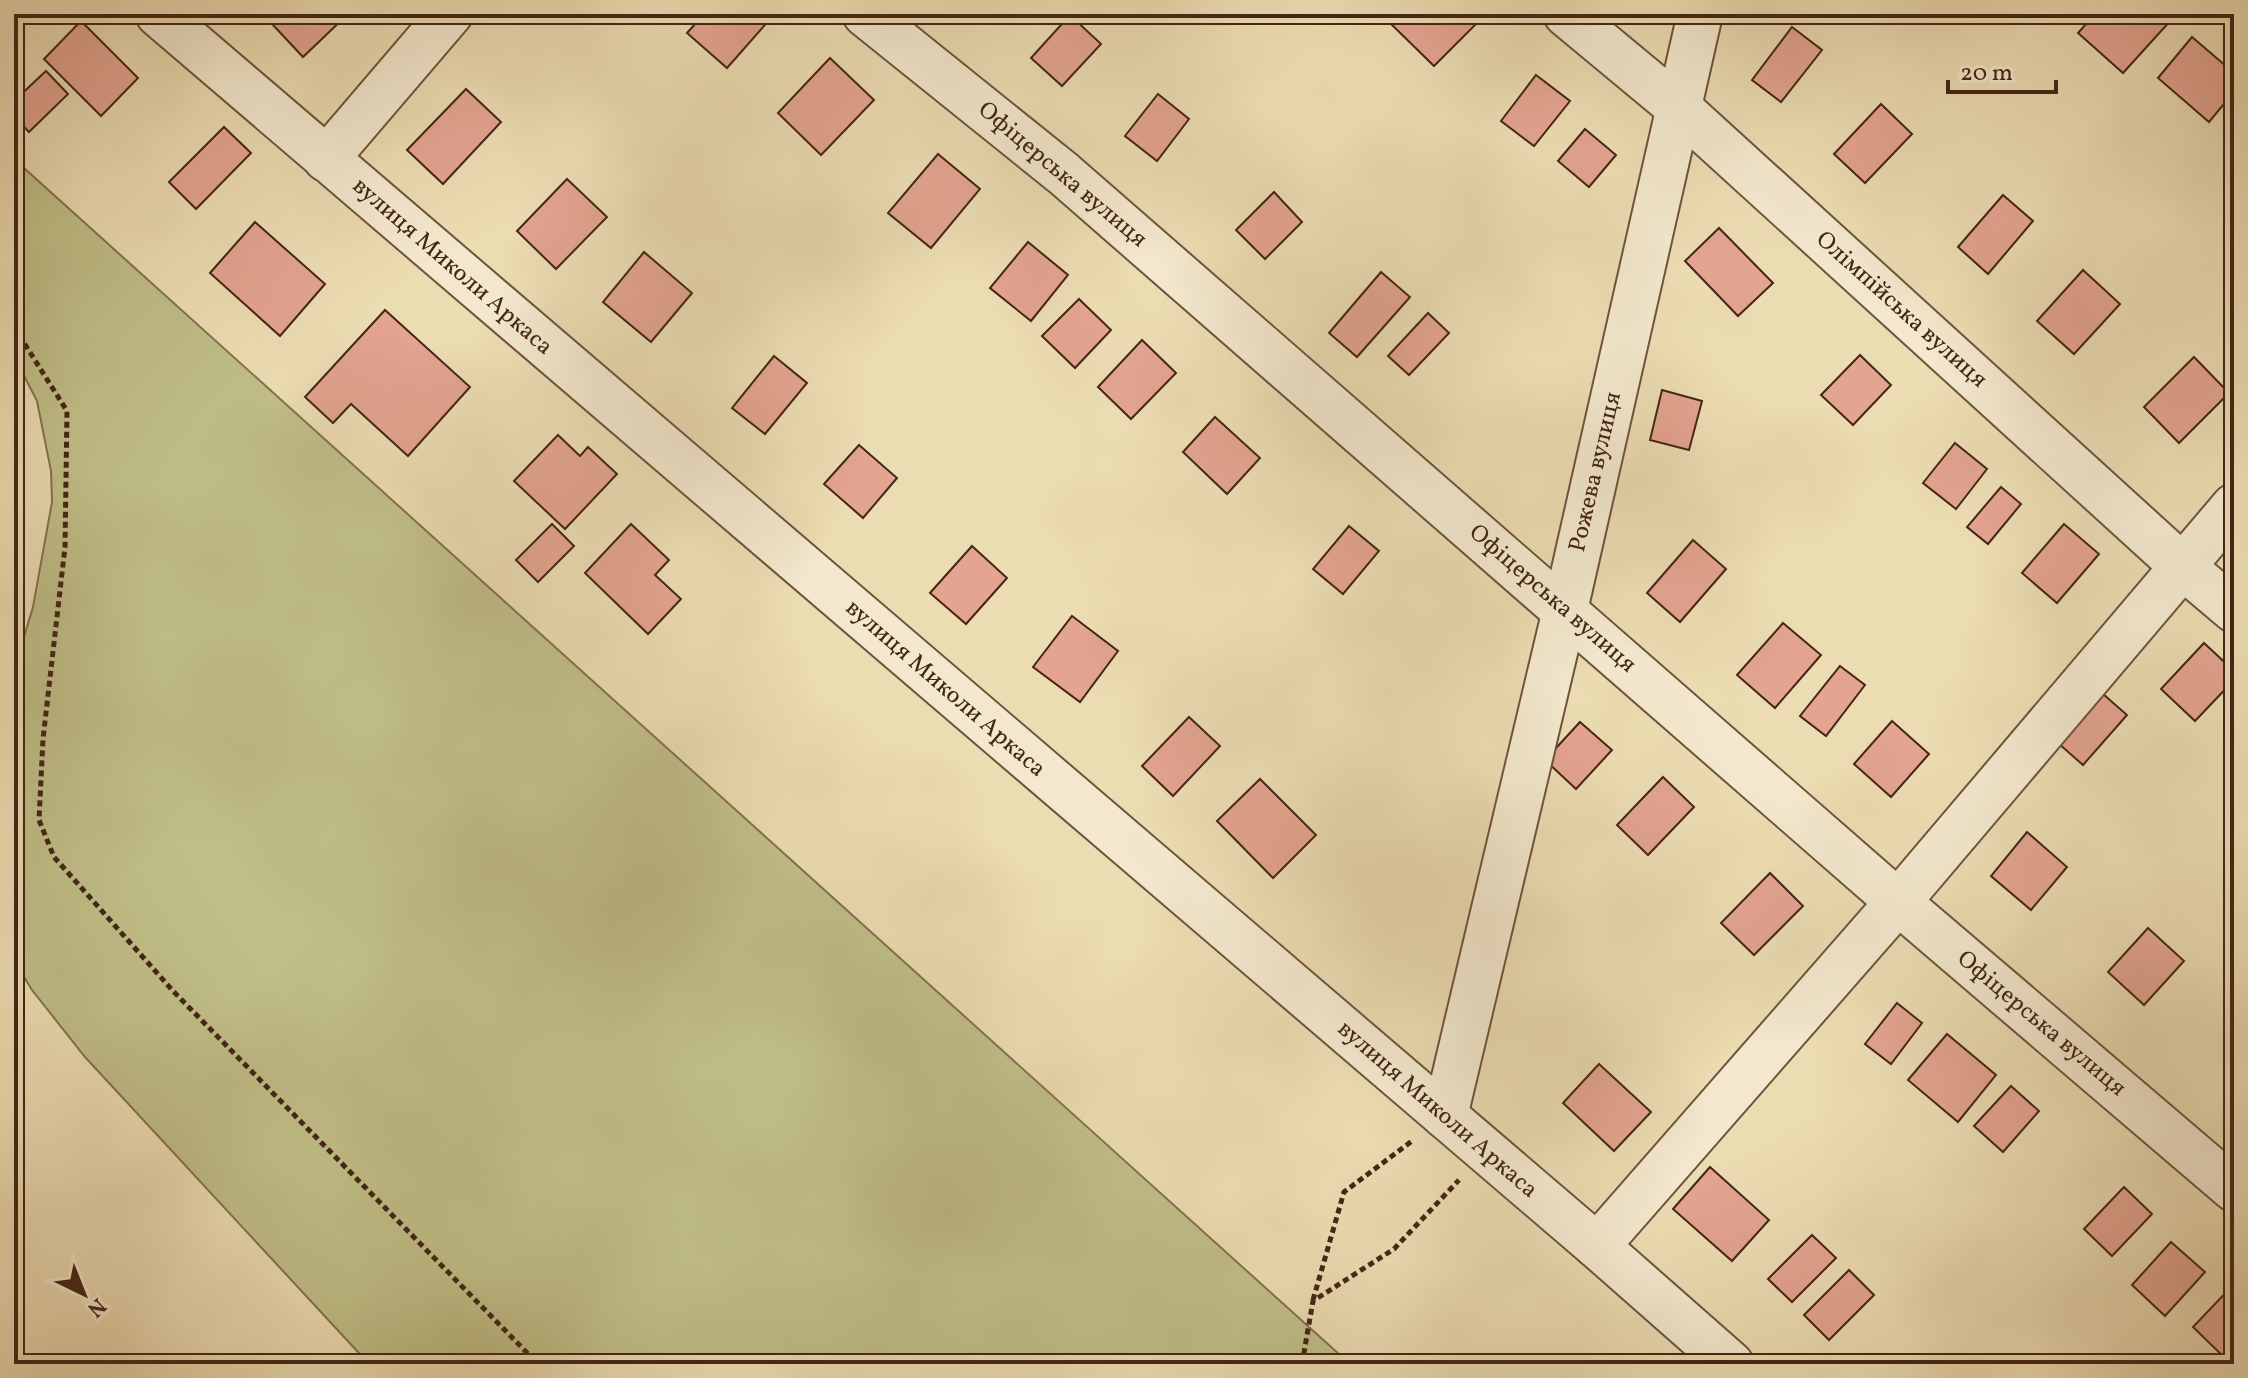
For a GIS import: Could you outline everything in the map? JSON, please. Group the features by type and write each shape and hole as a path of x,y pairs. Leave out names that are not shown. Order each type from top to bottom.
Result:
{"street":[{"name":"вулиця Миколи Аркаса","path":"158,14 1731,1364"},
{"path":"326,159 450,14"},
{"name":"Офіцерська вулиця","path":"865,14 1064,174 1898,902 2234,1189"},
{"name":"Олімпійська вулиця","path":"1566,14 1678,107 2234,610"},
{"name":"Рожева вулиця","path":"1445,1116 1565,610 1700,14"},
{"path":"1597,1246 1898,902 2234,506"}],"path":[{"path":"14,327 67,411 65,547 43,739 39,820 54,857 173,991 538,1364"},
{"path":"1302,1364 1313,1301 1344,1192 1445,1116"},
{"path":"1313,1301 1394,1249 1453,1185 1487,1154"}],"shaded area":[{"path":"14,14 27,14 14,70"},
{"path":"14,159 1350,1364 369,1364 85,1057 32,990 14,961 14,670 33,607 52,502 51,471 37,401 14,356"}],"building":[{"path":"285,14 348,14 303,57 273,25"},
{"path":"704,14 769,14 772,17 727,68 687,33"},
{"path":"1395,14 1472,14 1479,21 1434,66 1388,21"},
{"path":"2095,14 2167,14 2172,19 2123,73 2078,33"},
{"path":"1070,15 1101,44 1062,86 1031,58"},
{"path":"81,21 138,78 101,116 44,59"},
{"path":"1792,27 1822,50 1781,102 1752,80"},
{"path":"2192,37 2234,73 2234,92 2209,122 2158,78"},
{"path":"830,58 874,100 821,155 778,113"},
{"path":"46,71 68,94 29,132 14,116 14,101"},
{"path":"1536,75 1570,101 1534,146 1501,121"},
{"path":"466,89 501,122 443,184 407,150"},
{"path":"1158,94 1189,119 1157,161 1125,136"},
{"path":"1881,104 1912,134 1865,183 1834,154"},
{"path":"224,127 251,153 196,209 169,182"},
{"path":"1585,129 1616,155 1589,187 1558,161"},
{"path":"938,154 980,189 931,248 888,213"},
{"path":"567,179 607,217 556,269 517,231"},
{"path":"1274,192 1302,222 1265,259 1236,230"},
{"path":"2003,195 2033,221 1988,274 1958,247"},
{"path":"255,222 325,284 280,336 210,273"},
{"path":"1719,228 1773,283 1738,316 1685,261"},
{"path":"1028,242 1068,275 1031,321 990,288"},
{"path":"644,252 692,293 651,342 603,302"},
{"path":"2083,270 2120,304 2074,354 2037,321"},
{"path":"1381,272 1410,297 1357,357 1329,333"},
{"path":"1079,299 1111,330 1075,368 1042,336"},
{"path":"385,310 470,387 408,456 351,404 333,423 305,397"},
{"path":"1428,313 1449,333 1409,375 1388,356"},
{"path":"1142,340 1176,373 1131,419 1098,387"},
{"path":"1860,355 1891,385 1853,425 1821,395"},
{"path":"774,356 807,383 765,434 732,408"},
{"path":"2194,357 2229,393 2179,443 2144,407"},
{"path":"1662,390 1702,401 1689,450 1650,440"},
{"path":"1215,417 1260,458 1227,494 1183,452"},
{"path":"558,435 580,456 588,447 617,474 565,529 514,481"},
{"path":"1955,443 1987,469 1956,509 1923,483"},
{"path":"859,445 897,478 863,518 824,484"},
{"path":"2001,487 2021,504 1988,544 1967,527"},
{"path":"552,524 574,546 538,582 516,560"},
{"path":"631,524 669,560 655,575 681,599 648,634 585,573"},
{"path":"2064,524 2099,554 2057,603 2022,573"},
{"path":"1349,526 1379,551 1343,594 1313,569"},
{"path":"1693,540 1726,569 1680,622 1647,593"},
{"path":"972,546 1007,578 966,624 930,593"},
{"path":"1072,616 1118,651 1080,702 1033,667"},
{"path":"1783,623 1821,655 1775,708 1737,675"},
{"path":"2204,643 2234,671 2234,680 2195,721 2161,689"},
{"path":"1840,666 1865,685 1826,736 1800,716"},
{"path":"2094,686 2127,715 2083,765 2050,736"},
{"path":"1189,717 1220,746 1173,796 1142,766"},
{"path":"1892,721 1929,754 1891,797 1854,764"},
{"path":"1580,722 1612,750 1576,789 1545,760"},
{"path":"1663,777 1694,807 1648,855 1617,825"},
{"path":"1260,779 1316,835 1273,878 1217,821"},
{"path":"2027,832 2067,867 2031,910 1991,876"},
{"path":"1770,873 1803,906 1754,955 1721,923"},
{"path":"2148,928 2184,961 2144,1005 2108,972"},
{"path":"1897,1003 1922,1023 1891,1064 1865,1044"},
{"path":"1947,1034 1996,1075 1958,1122 1908,1080"},
{"path":"1599,1064 1651,1112 1614,1151 1563,1103"},
{"path":"2234,1064 2234,1082 2225,1074"},
{"path":"2011,1086 2039,1111 2003,1152 1974,1126"},
{"path":"1710,1167 1769,1220 1732,1261 1673,1209"},
{"path":"2124,1187 2152,1214 2112,1256 2084,1229"},
{"path":"1812,1235 1836,1258 1792,1302 1768,1279"},
{"path":"2171,1242 2205,1272 2165,1316 2132,1285"},
{"path":"1849,1270 1874,1295 1829,1340 1804,1315"},
{"path":"2234,1284 2234,1364 2231,1364 2193,1327"}]}
